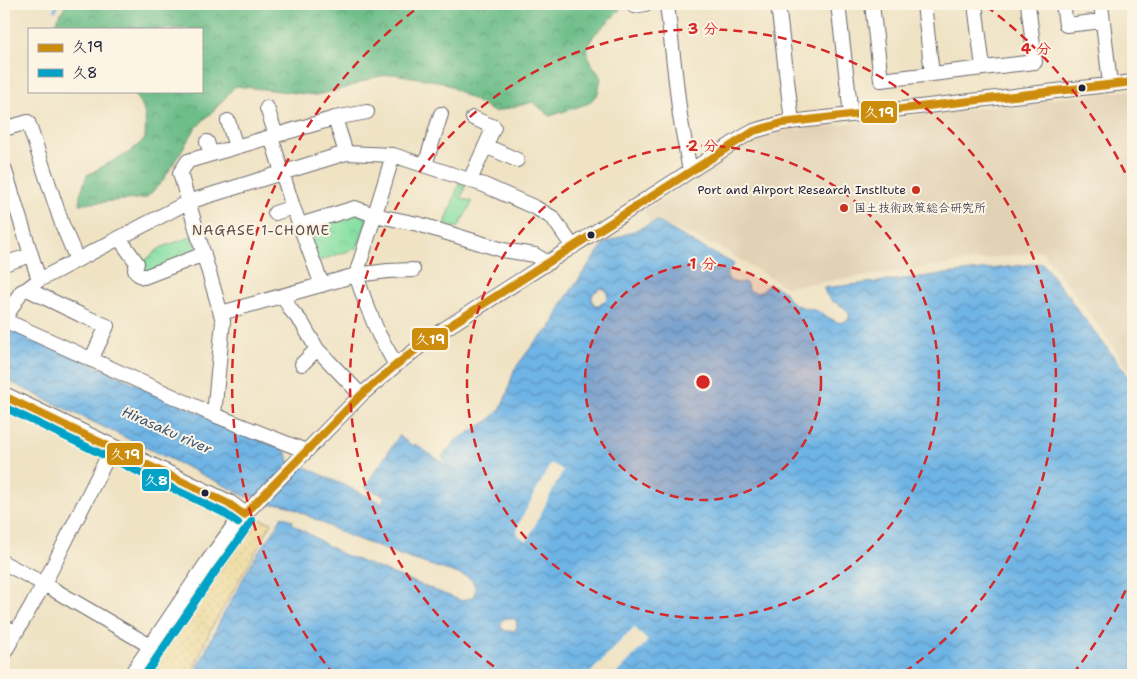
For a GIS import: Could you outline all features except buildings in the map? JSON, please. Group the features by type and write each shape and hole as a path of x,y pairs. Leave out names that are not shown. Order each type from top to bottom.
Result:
{"main road":[{"path":"4,396 229,504 249,510"},
{"path":"4,405 224,510 249,510"},
{"path":"133,675 209,563 249,510"}],"street":[{"path":"667,4 680,116 690,171"},
{"path":"778,4 792,122"},
{"path":"838,4 851,115"},
{"path":"872,4 880,80 1035,62 1028,4"},
{"path":"924,4 932,74"},
{"path":"975,4 983,68"},
{"path":"1064,4 1066,25 1103,20"},
{"path":"1101,4 1110,84"},
{"path":"249,510 361,395 435,335 754,131 792,122 1133,82"},
{"path":"267,108 282,173 322,285"},
{"path":"214,415 222,321 221,313 180,173 188,161 209,148 236,147 335,118 367,112"},
{"path":"425,165 440,114"},
{"path":"335,118 346,153"},
{"path":"470,180 494,127 473,118"},
{"path":"228,121 236,147"},
{"path":"4,129 28,122 62,224 77,260"},
{"path":"486,146 517,160"},
{"path":"302,456 4,320 21,292 39,280 188,202 346,153 392,155 484,184 553,218 573,247"},
{"path":"392,155 356,275 379,335 396,365"},
{"path":"4,168 8,200 39,280"},
{"path":"275,213 293,207"},
{"path":"300,225 355,208 374,215 418,224 503,250 536,256 548,263"},
{"path":"119,238 137,263 135,270 144,277 204,254"},
{"path":"4,264 31,256"},
{"path":"221,313 356,275 413,270"},
{"path":"27,289 107,326 91,360"},
{"path":"284,296 290,309 302,323 317,349 361,395"},
{"path":"302,364 317,349"},
{"path":"4,654 9,629 44,584 108,456"},
{"path":"4,563 152,647"}],"shaded area":[{"path":"1133,90 1133,379 1104,333 1042,251 786,287 720,248 666,225 650,224 645,211 682,186 768,135 786,131"}],"green space":[{"path":"66,4 623,4 618,12 594,35 586,50 593,66 601,77 598,93 589,103 550,116 533,102 494,112 443,82 394,74 375,77 346,88 316,95 235,86 195,129 161,183 146,198 80,204 80,195 87,175 130,152 145,139 143,108 132,92 202,92 202,28 53,28"},
{"path":"459,183 466,184 461,198 472,202 458,228 445,224"},
{"path":"354,213 369,217 357,248 316,262 304,229"},
{"path":"193,236 197,253 144,273 141,264 160,248"}],"sand":[{"path":"260,519 272,523 210,631 191,675 149,675 198,599"}],"water":[{"name":"Hirasaku river","path":"657,221 734,264 726,274 730,281 743,282 747,284 748,289 754,292 762,291 769,284 785,292 795,304 820,312 841,323 849,319 849,314 847,310 830,299 824,288 1042,263 1066,294 1071,297 1070,300 1133,382 1133,675 194,675 222,617 255,557 272,534 282,516 293,521 292,524 342,554 462,601 473,597 476,589 472,580 468,577 405,557 344,534 291,507 281,504 269,505 255,496 246,497 4,379 4,324 281,448 286,453 289,462 307,468 382,503 385,496 365,487 399,436 445,464 446,461 442,457 455,441 488,421 500,410 514,370 535,342 551,328 562,304 605,243","holes":["602,288 606,290 608,297 599,306 595,306 592,295","506,618 513,618 517,622 517,627 514,631 506,631 501,628 501,623"]}],"pier":[{"path":"551,463 563,470 527,541 517,535 518,525"},
{"path":"634,627 648,641 615,675 588,675"}],"waterway":[{"path":"55,10 58,4"}],"transit line":[{"name":"久19","path":"244,515 361,395 435,335 754,131 782,123 1133,82"},
{"name":"久19","path":"4,396 229,504 244,515"},
{"name":"久8","path":"4,407 224,513 238,523"},
{"name":"久8","path":"145,675 252,521"}],"place":[{"name":"Port and Airport Research Institute","path":"916,190"},
{"name":"国土技術政策総合研究所","path":"844,208"}],"district":[{"name":"NAGASE 1-CHOME","path":"261,230"}]}
